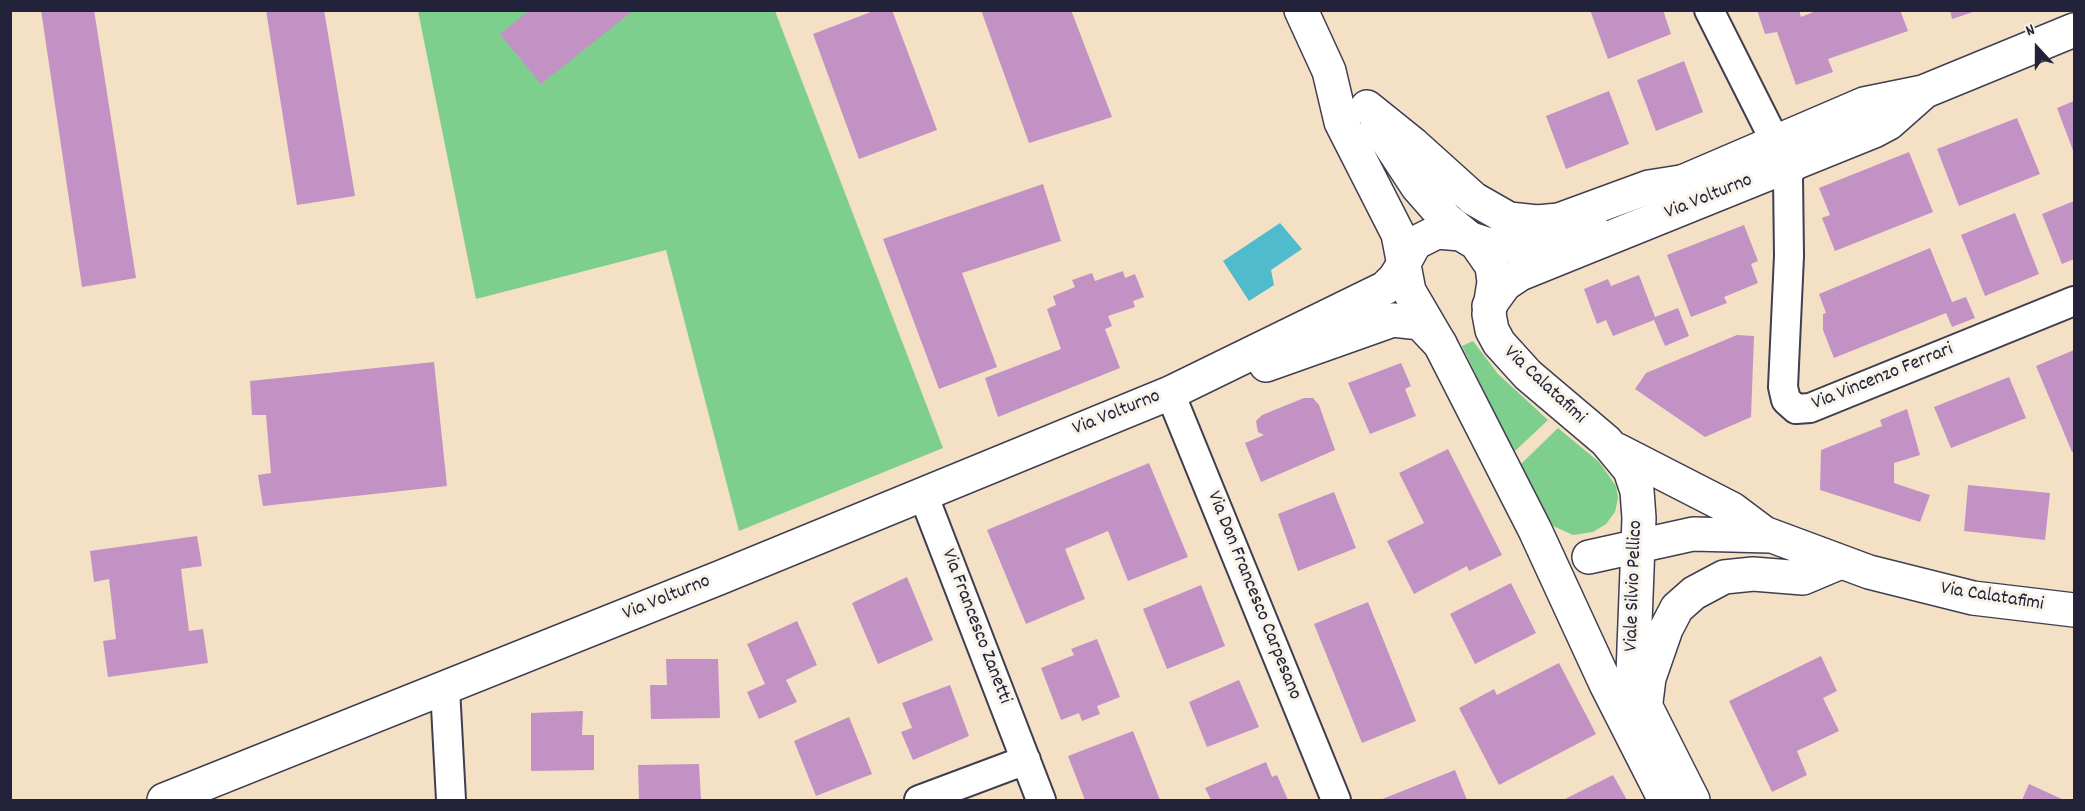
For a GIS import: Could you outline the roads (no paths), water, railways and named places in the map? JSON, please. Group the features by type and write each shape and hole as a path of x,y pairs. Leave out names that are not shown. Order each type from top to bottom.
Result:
{"main road":[{"path":"1301,10 1325,63 1367,107 1413,144 1474,199 1509,219 1537,222 1559,220 1649,187 1687,181"},
{"name":"Via Volturno","path":"1489,306 1505,284 1520,274 1787,151 1872,101 1931,89 2074,30"},
{"name":"Viale Silvio Pellico","path":"1325,63 1341,122 1398,234 1409,291 1440,344 1535,531 1593,658 1665,801"},
{"path":"1367,107 1417,186 1446,219 1471,238"},
{"name":"Via Volturno","path":"1471,238 1485,244 1503,246 1538,241 1687,181 1787,151"},
{"path":"1403,265 1410,249 1422,237 1445,231 1471,238"},
{"name":"Via Calatafimi","path":"1471,238 1486,254 1492,266 1494,282 1489,306 1492,330 1504,351 1540,387 1606,441 1652,469 1732,509 1770,536 1841,562 1964,596 2074,610"},
{"name":"Via Volturno","path":"164,801 1170,393 1384,288 1395,278 1403,265"},
{"name":"Via Volturno","path":"1170,393 1207,387 1393,321 1420,323 1440,344"},
{"name":"Via Calatafimi","path":"1606,441 1630,471 1638,502"},
{"name":"Viale Silvio Pellico","path":"1535,531 1552,550 1563,556 1576,559 1589,557 1603,552 1625,536 1632,526 1638,502"},
{"name":"Viale Silvio Pellico","path":"1638,502 1632,666 1638,689 1694,801"},
{"name":"Via Calatafimi","path":"1589,557 1694,534 1770,536"},
{"path":"1650,715 1646,705 1647,687 1666,629 1677,608 1694,593 1724,577 1753,574 1803,578 1841,562"}],"street":[{"path":"1709,10 1787,151"},
{"name":"Via Vincenzo Ferrari","path":"1787,151 1791,168 1788,177 1789,256 1783,387 1786,400 1796,409 1810,408 2074,302"},
{"name":"Via Don Francesco Carpesano","path":"1170,393 1336,801"},
{"name":"Via Francesco Zanetti","path":"923,494 1041,801"},
{"path":"445,688 451,801"},
{"path":"920,801 1026,760"}],"water":[{"path":"1280,223 1302,249 1271,270 1274,285 1249,301 1223,261"}]}
